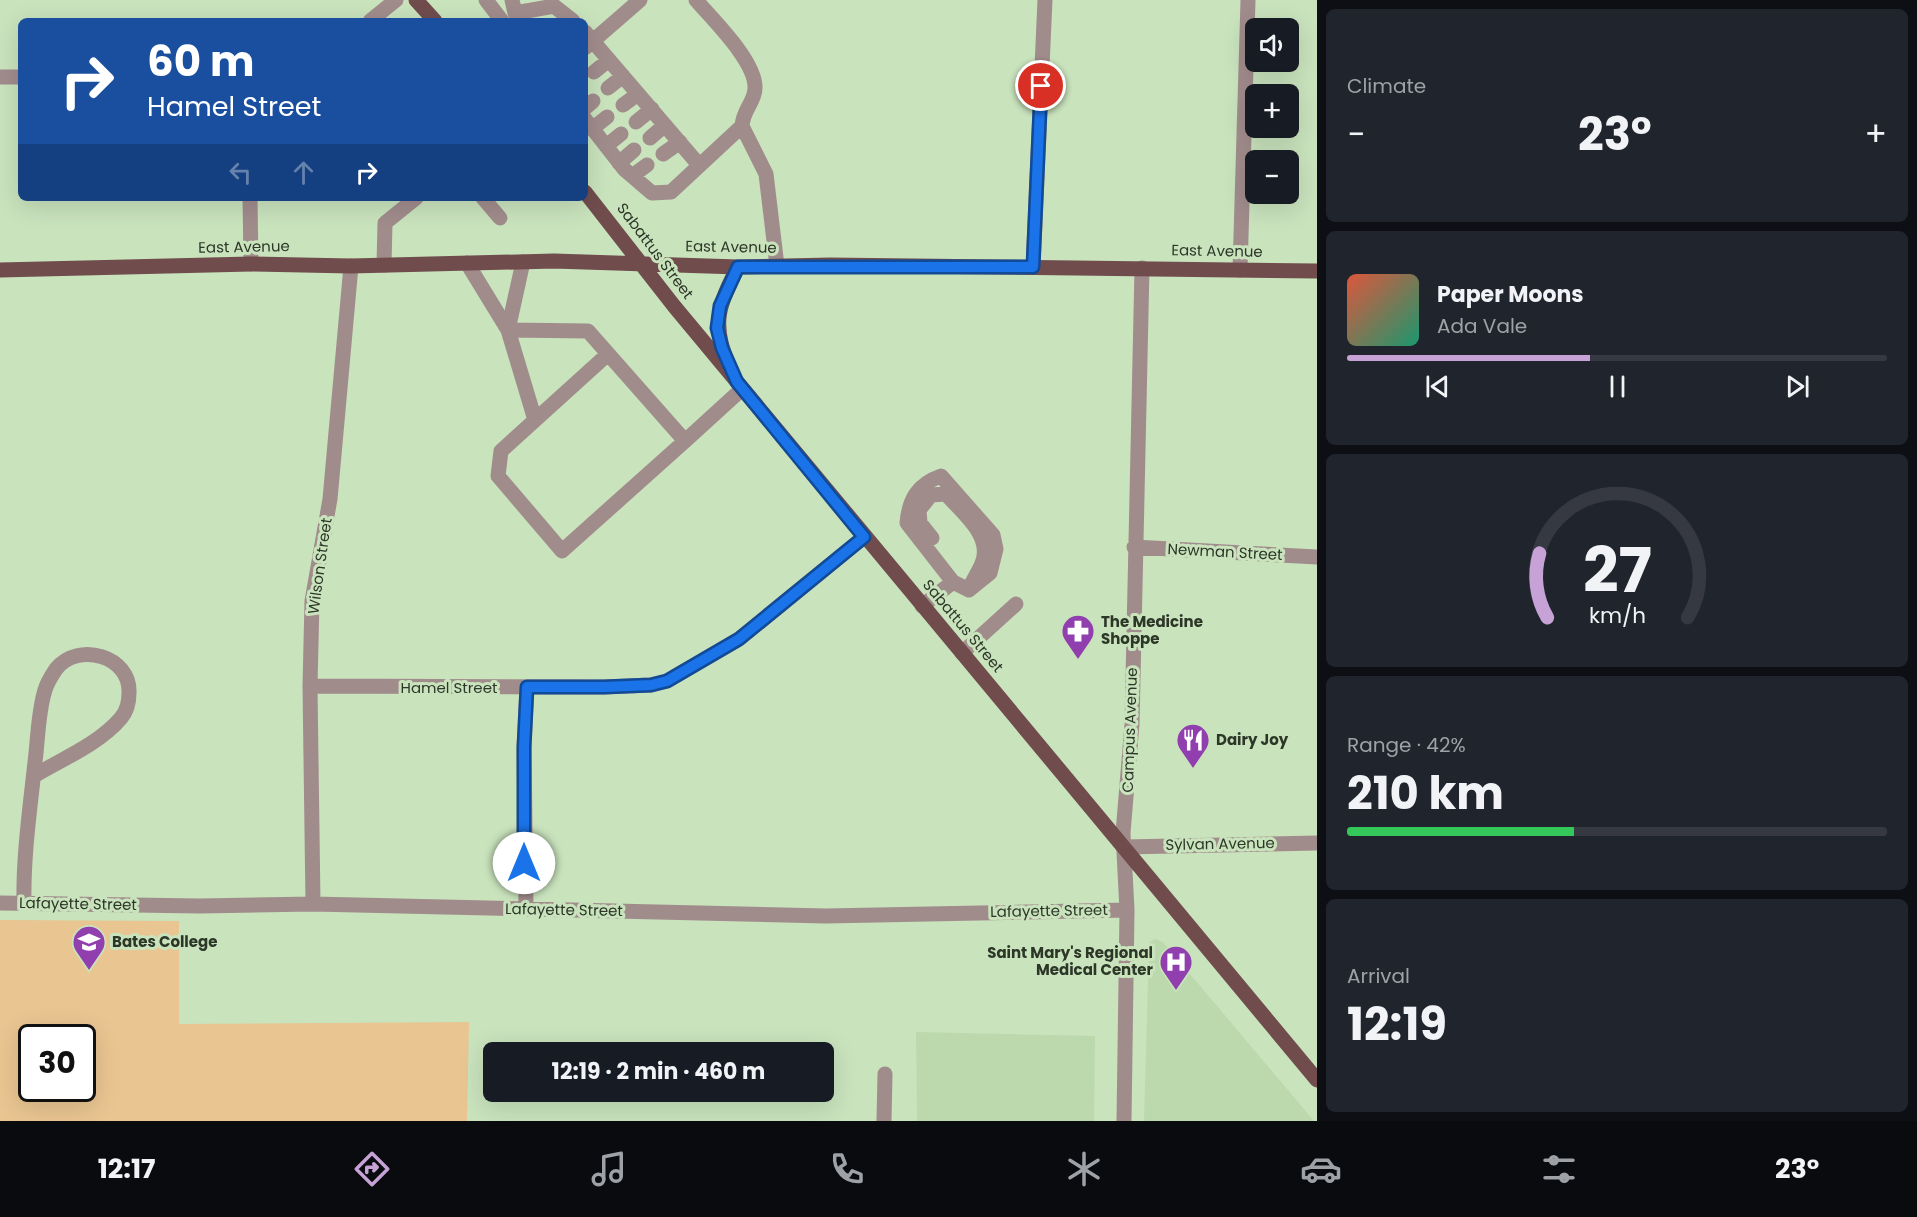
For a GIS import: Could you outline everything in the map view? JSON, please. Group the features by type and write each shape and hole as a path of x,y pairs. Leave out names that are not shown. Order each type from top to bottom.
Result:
{"main road":[{"path":"416,0 432,18"},
{"name":"Sabattus Street","path":"588,196 638,263 1317,1080"},
{"name":"East Avenue","path":"0,270 251,264 351,266 523,262 738,267 1033,267 1317,271"},
{"path":"738,267 720,306 717,328 722,348 739,385"}],"street":[{"path":"374,18 396,0"},
{"path":"486,0 511,15 557,3 570,18"},
{"path":"640,0 588,40 609,60 699,165"},
{"path":"696,0 731,40 756,84 754,95 743,113 742,126 766,174 777,266"},
{"path":"1033,267 1045,0"},
{"path":"1240,270 1248,0"},
{"path":"594,72 609,60"},
{"path":"608,88 622,76"},
{"path":"0,77 18,77"},
{"path":"623,105 638,94"},
{"path":"636,122 652,110"},
{"path":"607,117 589,124 619,163 651,193 671,192 742,126"},
{"path":"650,138 665,125"},
{"path":"606,146 621,134"},
{"path":"663,154 680,142"},
{"path":"619,163 634,150"},
{"path":"632,176 647,165"},
{"path":"250,201 251,264"},
{"path":"384,265 385,223 412,201"},
{"path":"486,201 500,218"},
{"path":"508,330 523,262"},
{"path":"467,263 508,330 534,420"},
{"name":"Wilson Street","path":"313,904 310,686 312,601 330,499 351,266"},
{"name":"Campus Avenue","path":"1124,1121 1127,910 1123,847 1132,724 1134,548 1142,268"},
{"path":"508,330 588,331 685,441"},
{"path":"608,354 501,451 498,476 562,551 685,441 739,385"},
{"path":"941,476 993,535 996,549 990,573 969,590 953,582 908,523 908,508 913,496 928,481 941,476"},
{"name":"Hamel Street","path":"310,686 616,687 651,685 667,681 739,639 864,537"},
{"name":"Newman Street","path":"1134,548 1317,557"},
{"path":"922,606 953,582"},
{"path":"962,653 1016,604"},
{"path":"24,903 34,776 45,689 56,669 80,656 102,657 121,666 126,673 129,686 127,710 120,719 99,737 34,776"},
{"path":"526,909 524,747 527,687"},
{"name":"Sylvan Avenue","path":"1123,847 1317,843"},
{"name":"Lafayette Street","path":"0,903 200,906 313,904 826,916 1127,910"},
{"path":"884,1121 885,1074"}],"shaded area":[{"name":"Bates College","path":"0,920 179,921 179,1024 469,1022 467,1121 0,1121"},
{"name":"Saint Mary's Regional Medical Center","path":"1155,939 1163,942 1314,1121 1144,1121 1149,947 1150,942"},
{"path":"916,1032 1095,1036 1094,1121 917,1121"}],"place":[{"name":"The Medicine Shoppe","path":"1078,660"},
{"name":"Dairy Joy","path":"1193,769"},
{"name":"Bates College","path":"89,971"},
{"name":"Saint Mary's Regional Medical Center","path":"1176,991"}],"route":[{"path":"524,863 524,747 527,687 651,685 667,681 739,639 864,537 737,382 722,348 717,328 720,306 738,267 830,265 1033,267 1041,86"}]}
